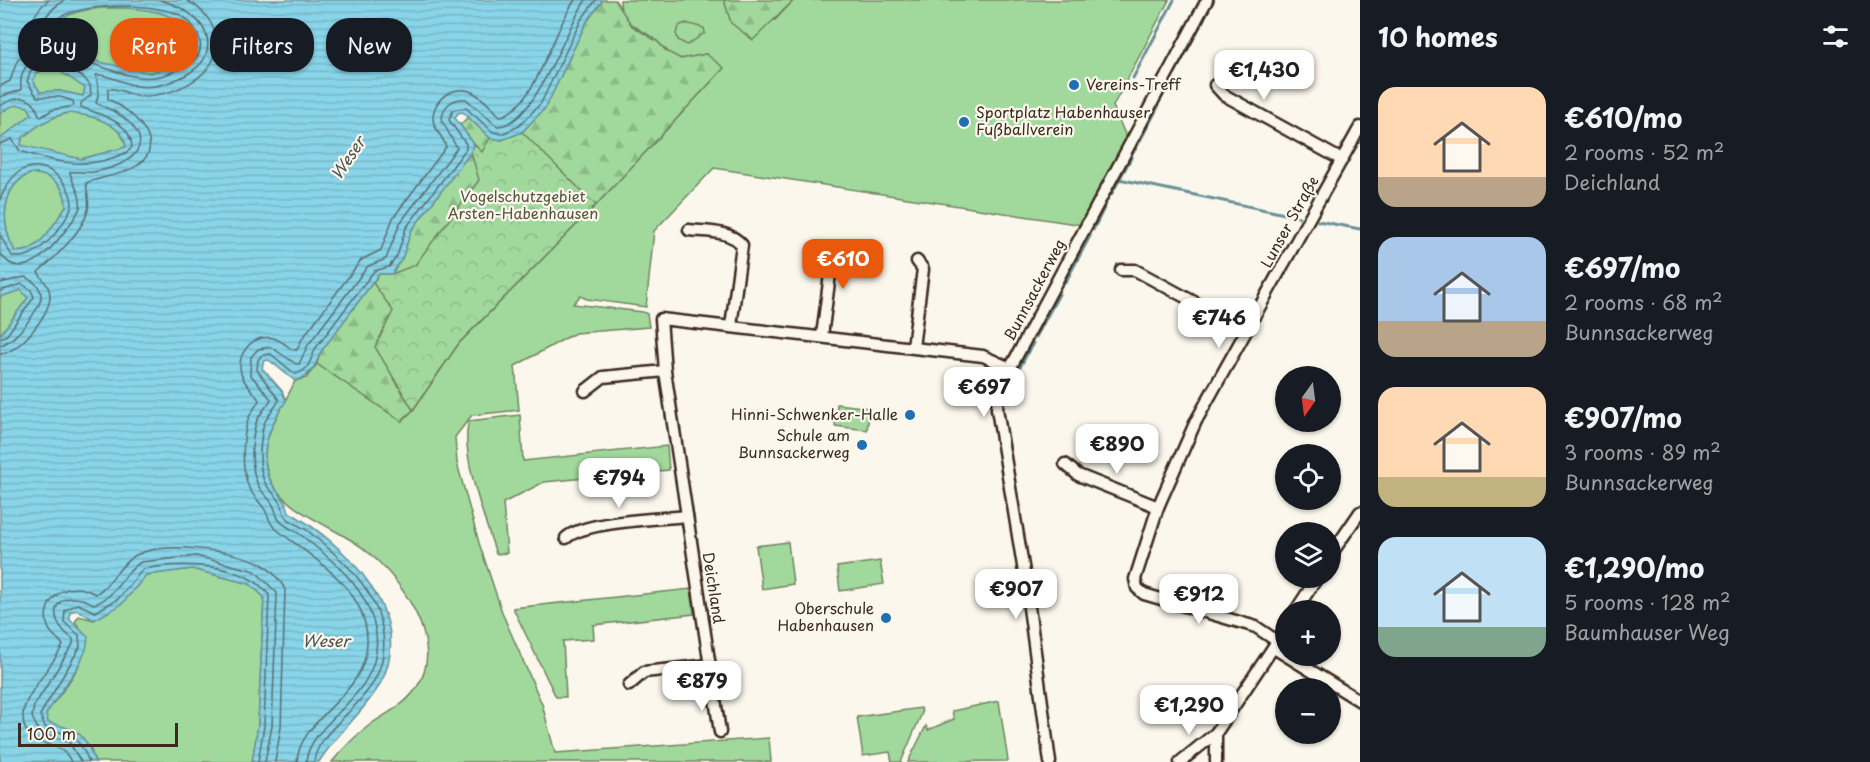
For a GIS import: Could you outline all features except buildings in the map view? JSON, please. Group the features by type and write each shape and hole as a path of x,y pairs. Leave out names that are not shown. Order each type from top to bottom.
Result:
{"street":[{"name":"Bunnsackerweg","path":"1050,762 1025,578 997,409 998,391 1207,0"},
{"path":"1215,85 1224,95 1342,160"},
{"name":"Lunser Straße","path":"1275,643 1256,627 1144,594 1137,588 1135,579 1158,507 1196,420 1360,127"},
{"path":"689,230 727,235 737,239 742,245 731,326"},
{"path":"822,336 832,259 827,251"},
{"path":"913,347 923,269 917,261"},
{"path":"1121,270 1135,270 1246,330"},
{"name":"Deichland","path":"720,732 665,371 661,319 983,356 1010,368"},
{"path":"585,391 603,377 665,371"},
{"path":"1065,464 1078,475 1158,507"},
{"path":"1341,540 1360,512"},
{"path":"566,538 574,530 595,526 687,516"},
{"path":"1180,762 1216,733 1275,645"},
{"path":"629,685 644,672 710,665"},
{"path":"1308,666 1360,701"},
{"path":"1216,733 1216,762"}],"green space":[{"path":"603,0 615,0 632,26 658,42 666,51 681,59 706,54 724,68 596,205 459,343 413,410 401,421 317,364 320,353 379,274 402,259 411,231 471,152 474,144 460,125 468,117 490,138 522,132 546,107 586,23"},
{"path":"620,0 724,0 775,20 794,0 1169,0 1113,106 1127,139 1082,225 714,168 654,231 646,307 587,299 580,296 573,304 643,312 647,314 649,327 575,333 515,366 519,410 472,415 455,437 457,463 479,543 503,615 542,704 555,753 769,738 771,762 332,762 355,737 413,693 425,669 426,650 423,631 404,593 378,561 353,541 299,510 277,490 270,479 266,465 265,453 271,428 295,381 306,378 317,364 402,421 413,410 459,343 596,205 723,69 706,54 678,58 671,54 656,40 627,20"},
{"path":"724,0 794,0 753,40 731,23"},
{"path":"100,8 142,9 172,18 110,18 110,65 98,63 98,18 63,18 80,11"},
{"path":"686,23 704,28 705,33 687,45 678,40 676,33 680,25"},
{"path":"61,72 85,88 83,96 60,91 40,92 33,81 36,73"},
{"path":"21,104 28,107 32,114 0,139 0,113 13,105"},
{"path":"67,113 85,115 112,126 123,138 126,147 81,159 21,146 22,138 33,130"},
{"name":"Vogelschutzgebiet Arsten-Habenhausen","path":"522,132 596,205 459,343 413,410 375,347 393,311 373,283 379,274 392,274 415,265 479,180 471,152 474,144 482,152 490,138 502,140"},
{"path":"32,173 56,182 63,192 66,206 39,243 24,251 15,251 7,230 6,207 14,187 21,179"},
{"path":"21,290 28,298 0,335 0,297"},
{"path":"837,404 870,408 867,430 835,426"},
{"path":"520,415 523,461 667,446 669,470 544,482 503,503 507,553 496,554 480,506 471,468 467,434 469,421"},
{"path":"788,542 793,584 762,589 756,546"},
{"path":"880,561 884,584 840,591 837,567"},
{"path":"192,569 250,584 264,597 258,725 252,762 95,762 90,747 47,722 46,714 70,681 82,656 85,644 82,633 75,622 79,616 94,620 122,604 146,575"},
{"path":"691,589 694,614 593,625 594,639 563,641 566,697 556,697 513,608"},
{"path":"999,701 1008,761 908,762 926,726 928,730 954,719 952,711"},
{"path":"921,708 922,713 901,762 892,762 890,752 863,756 857,717"}],"water":[{"name":"Weser","path":"0,0 603,0 586,23 546,107 522,132 502,140 490,138 463,112 458,113 455,118 474,144 471,152 411,231 402,259 392,274 379,274 320,353 311,371 295,381 269,360 264,361 262,368 282,391 286,401 275,419 265,448 266,469 270,480 286,502 289,512 311,526 353,563 370,585 383,609 390,634 389,660 379,686 319,762 252,762 258,725 264,597 250,584 192,569 146,575 122,604 94,620 77,610 70,612 70,620 88,637 86,650 77,668 46,714 48,722 79,734 87,744 95,762 0,762 0,335 28,298 21,290 0,297 0,139 32,114 28,107 17,105 0,113","holes":["128,8 159,12 172,18 198,18 198,72 110,72 110,64 98,62 98,72 61,72 85,88 83,96 60,91 40,92 33,81 36,73 39,72 18,72 18,18 63,18 80,11","67,113 103,121 118,131 126,147 81,159 21,145 22,138 33,130","32,173 56,182 63,192 66,206 51,229 38,243 23,251 15,251 7,230 6,207 14,187 21,179"]}],"waterway":[{"path":"1133,78 1174,0"},
{"path":"1210,7 1214,0"},
{"path":"1175,73 1204,19"},
{"path":"1161,99 1172,79"},
{"path":"1135,150 1158,107"},
{"path":"1111,195 1132,156"},
{"path":"1119,179 1299,217"},
{"path":"1093,230 1106,204"},
{"path":"1318,221 1360,229"},
{"path":"1065,283 1090,236"},
{"path":"1036,337 1059,294"},
{"path":"1019,369 1033,343"},
{"path":"1006,395 1015,377"}],"place":[{"name":"Vereins-Treff","path":"1074,85"},
{"name":"Sportplatz Habenhauser Fußballverein","path":"964,122"},
{"name":"Hinni-Schwenker-Halle","path":"910,415"},
{"name":"Schule am Bunnsackerweg","path":"862,445"},
{"name":"Oberschule Habenhausen","path":"886,618"}]}
